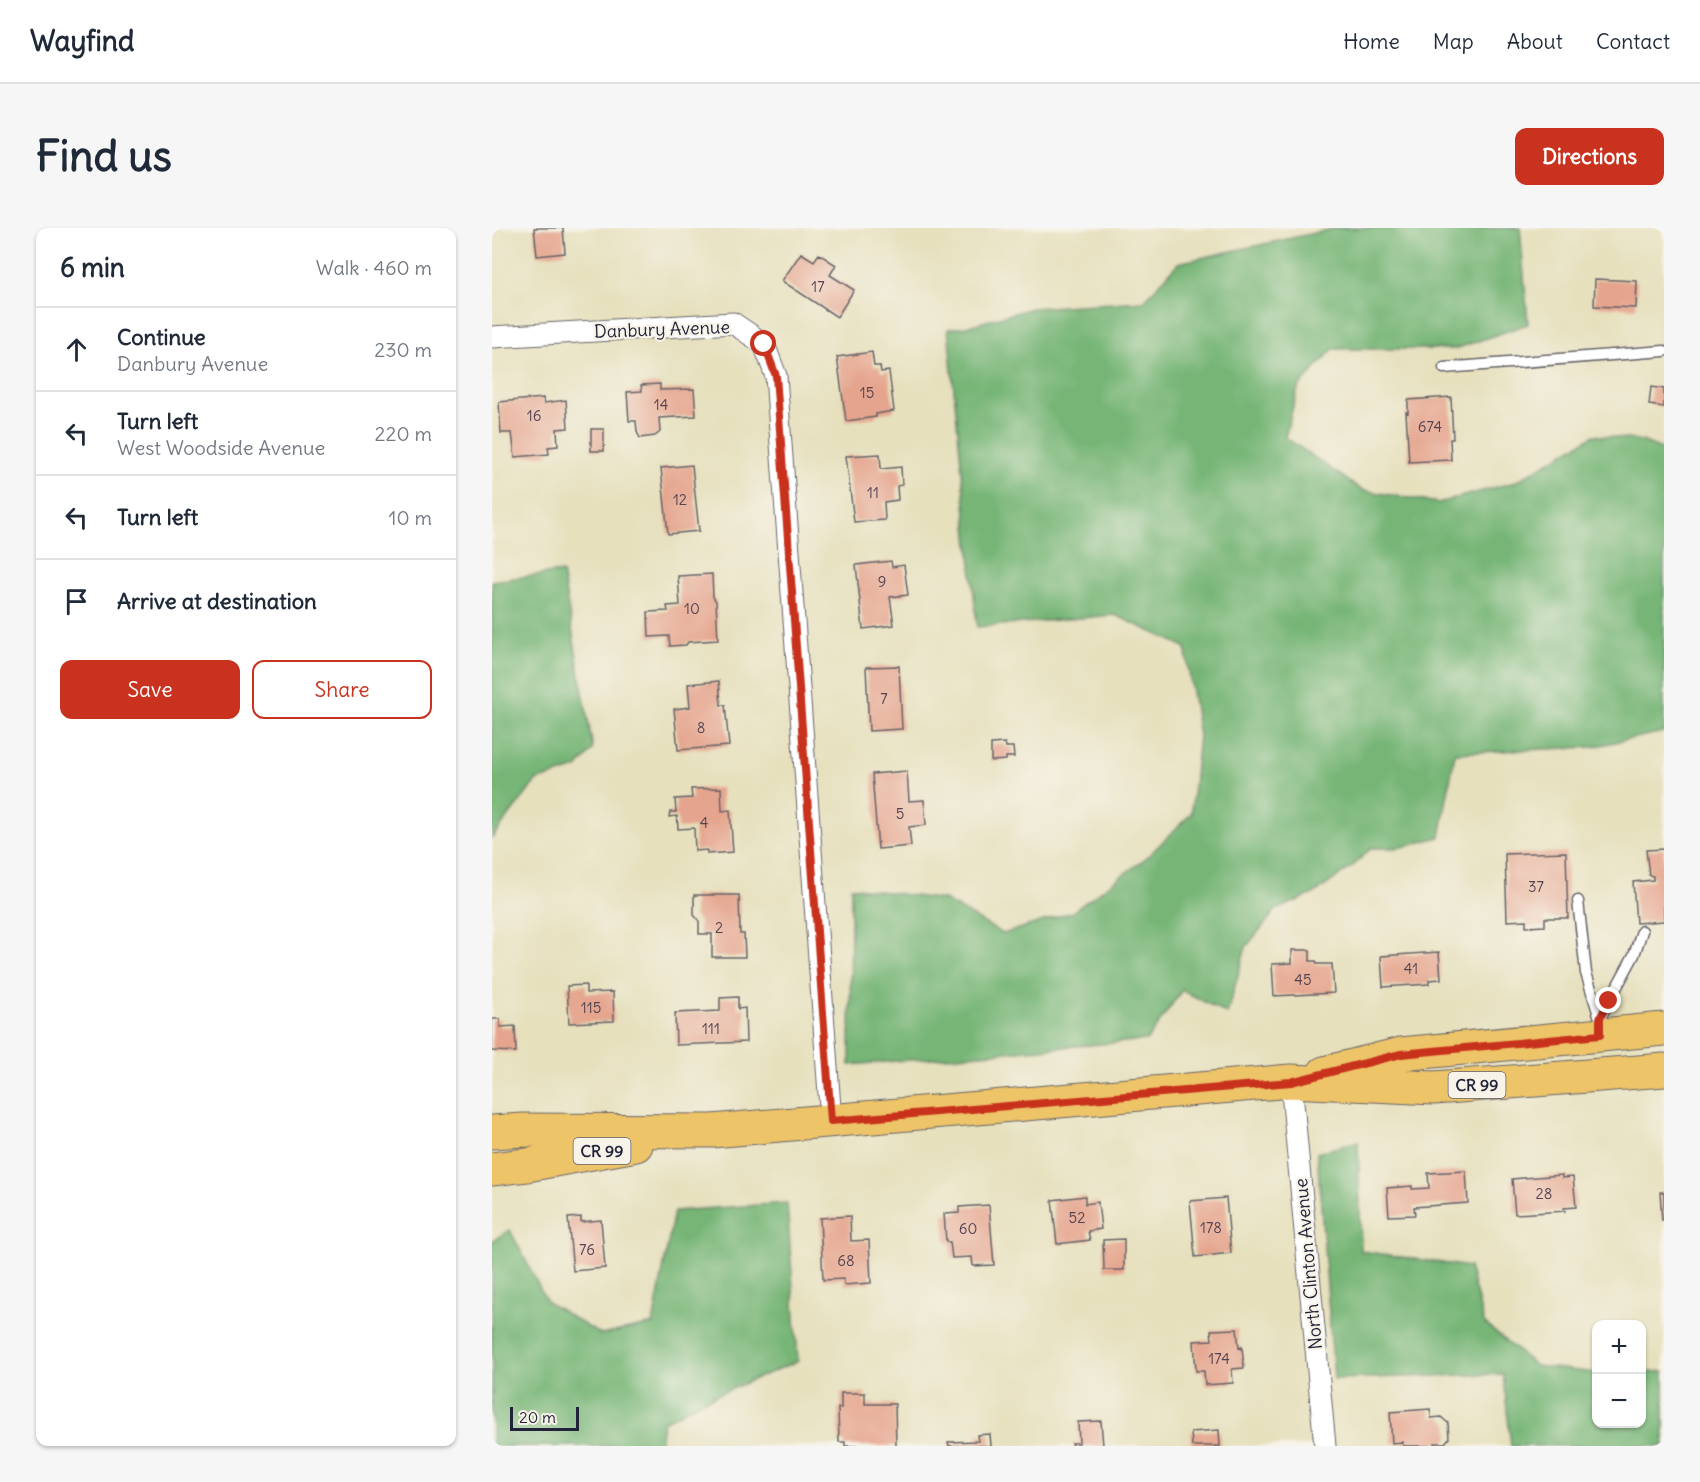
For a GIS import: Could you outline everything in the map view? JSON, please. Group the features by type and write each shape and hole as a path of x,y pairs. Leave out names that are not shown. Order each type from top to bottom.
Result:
{"main road":[{"name":"CR 99","path":"1291,1082 1401,1054 1600,1027 1664,1029"},
{"name":"CR 99","path":"492,1132 523,1130 712,1131 1291,1082 1434,1088 1664,1070"},
{"name":"CR 99","path":"492,1169 527,1165 712,1131"}],"street":[{"name":"Danbury Avenue","path":"492,337 733,323 764,344 776,376 831,1121"},
{"name":"North Clinton Avenue","path":"1291,1082 1325,1446"}],"lane":[{"path":"1444,368 1664,351"},
{"path":"1578,901 1586,973 1600,1027"},
{"path":"1600,1027 1634,955 1642,931"}],"green space":[{"path":"1337,228 1520,228 1528,324 1455,349 1333,349 1298,388 1285,437 1362,490 1438,503 1515,482 1594,435 1642,441 1664,450 1664,732 1591,747 1455,753 1440,837 1398,848 1371,848 1353,866 1315,893 1276,910 1246,947 1227,1014 1182,990 1147,1040 850,1065 851,887 944,900 1003,934 1072,912 1146,858 1191,814 1199,736 1185,647 1115,615 977,627 948,329 965,327 1032,308 1144,301 1178,263"},
{"path":"562,572 593,749 577,768 536,781 492,838 492,581"},
{"path":"1358,1141 1361,1251 1469,1267 1484,1323 1536,1366 1592,1373 1592,1428 1646,1428 1646,1373 1664,1371 1664,1446 1511,1446 1503,1374 1334,1379 1317,1153"},
{"path":"787,1203 798,1361 695,1404 663,1422 660,1446 492,1446 492,1241 510,1230 547,1302 601,1335 653,1324 674,1211"}],"building":[{"path":"534,228 563,228 565,253 537,256"},
{"path":"801,253 814,261 819,254 836,265 830,275 854,290 837,317 782,281"},
{"path":"1595,279 1637,281 1636,308 1594,306"},
{"path":"872,352 874,366 880,366 881,372 889,371 894,411 876,414 876,417 846,421 837,357"},
{"path":"660,384 660,390 694,389 696,416 659,418 660,432 655,436 640,438 636,421 629,421 627,392 642,391 641,385"},
{"path":"1651,387 1664,389 1664,407 1649,405"},
{"path":"1451,397 1453,439 1450,439 1451,460 1409,462 1406,412 1408,413 1408,400"},
{"path":"543,398 544,403 566,400 568,428 557,429 558,446 548,447 549,454 515,457 512,433 501,433 499,402"},
{"path":"591,429 604,429 604,451 591,451"},
{"path":"880,454 881,469 901,467 902,485 897,486 898,500 884,502 885,520 854,522 846,456"},
{"path":"692,465 699,531 668,534 661,468"},
{"path":"891,561 892,567 904,565 908,595 890,597 894,625 863,629 856,565"},
{"path":"712,574 718,640 670,646 669,636 649,637 648,612 668,611 667,606 680,605 678,576"},
{"path":"899,666 902,729 869,731 866,667"},
{"path":"719,681 721,705 725,705 729,746 678,750 674,709 690,707 688,684"},
{"path":"1005,743 1006,747 1013,747 1014,757 991,761 991,744"},
{"path":"907,771 909,801 924,800 926,825 909,827 911,846 878,849 872,774"},
{"path":"721,788 722,811 730,810 733,852 707,854 707,850 695,851 694,828 678,829 677,816 669,817 670,812 676,812 675,799 692,798 691,789"},
{"path":"1664,849 1664,921 1636,923 1633,882 1653,880 1653,876 1649,875 1646,850"},
{"path":"1566,852 1568,918 1545,918 1545,926 1526,927 1526,920 1507,921 1505,854"},
{"path":"694,895 739,895 740,934 744,934 745,957 712,957 712,934 699,934 699,921 694,915"},
{"path":"1292,950 1310,950 1310,961 1316,961 1317,964 1332,964 1334,993 1274,996 1272,964 1292,963"},
{"path":"1439,952 1441,979 1429,980 1429,984 1383,987 1381,956"},
{"path":"586,985 586,993 613,992 614,1021 569,1023 567,986"},
{"path":"738,997 738,1009 745,1008 746,1042 676,1045 675,1013 720,1011 720,998"},
{"path":"492,1019 500,1019 500,1027 515,1026 516,1052 492,1051"},
{"path":"1466,1171 1468,1203 1414,1207 1415,1215 1389,1216 1387,1188 1412,1186 1412,1189 1429,1188 1428,1173"},
{"path":"1562,1175 1562,1178 1573,1177 1576,1207 1564,1208 1565,1211 1515,1214 1512,1179"},
{"path":"1660,1192 1664,1192 1664,1220 1662,1220"},
{"path":"1085,1196 1085,1204 1098,1202 1101,1229 1088,1231 1090,1240 1057,1244 1052,1200"},
{"path":"1226,1198 1231,1253 1195,1257 1190,1201"},
{"path":"989,1205 994,1265 973,1266 972,1257 952,1258 950,1242 946,1242 944,1214 959,1213 959,1207"},
{"path":"850,1216 851,1241 869,1240 871,1283 844,1285 844,1279 823,1280 820,1218"},
{"path":"581,1217 581,1222 601,1220 605,1268 573,1271 568,1218"},
{"path":"1124,1239 1124,1270 1104,1270 1103,1240"},
{"path":"1237,1329 1244,1368 1232,1369 1233,1383 1205,1385 1204,1371 1196,1371 1194,1341 1212,1340 1211,1330"},
{"path":"841,1393 865,1393 865,1404 895,1404 896,1446 845,1446 845,1442 839,1442 838,1408 841,1408"},
{"path":"1430,1409 1431,1418 1441,1417 1448,1423 1449,1438 1445,1443 1435,1443 1435,1446 1403,1446 1403,1442 1392,1443 1390,1412"},
{"path":"1101,1421 1103,1446 1073,1446 1072,1443 1079,1443 1078,1422"},
{"path":"1219,1430 1220,1446 1192,1446 1191,1432"},
{"path":"990,1434 991,1446 949,1446 948,1442 978,1441 977,1435"}],"route":[{"path":"764,344 776,376 831,1121 1291,1082 1401,1054 1600,1035 1600,1018 1609,1001"}]}
